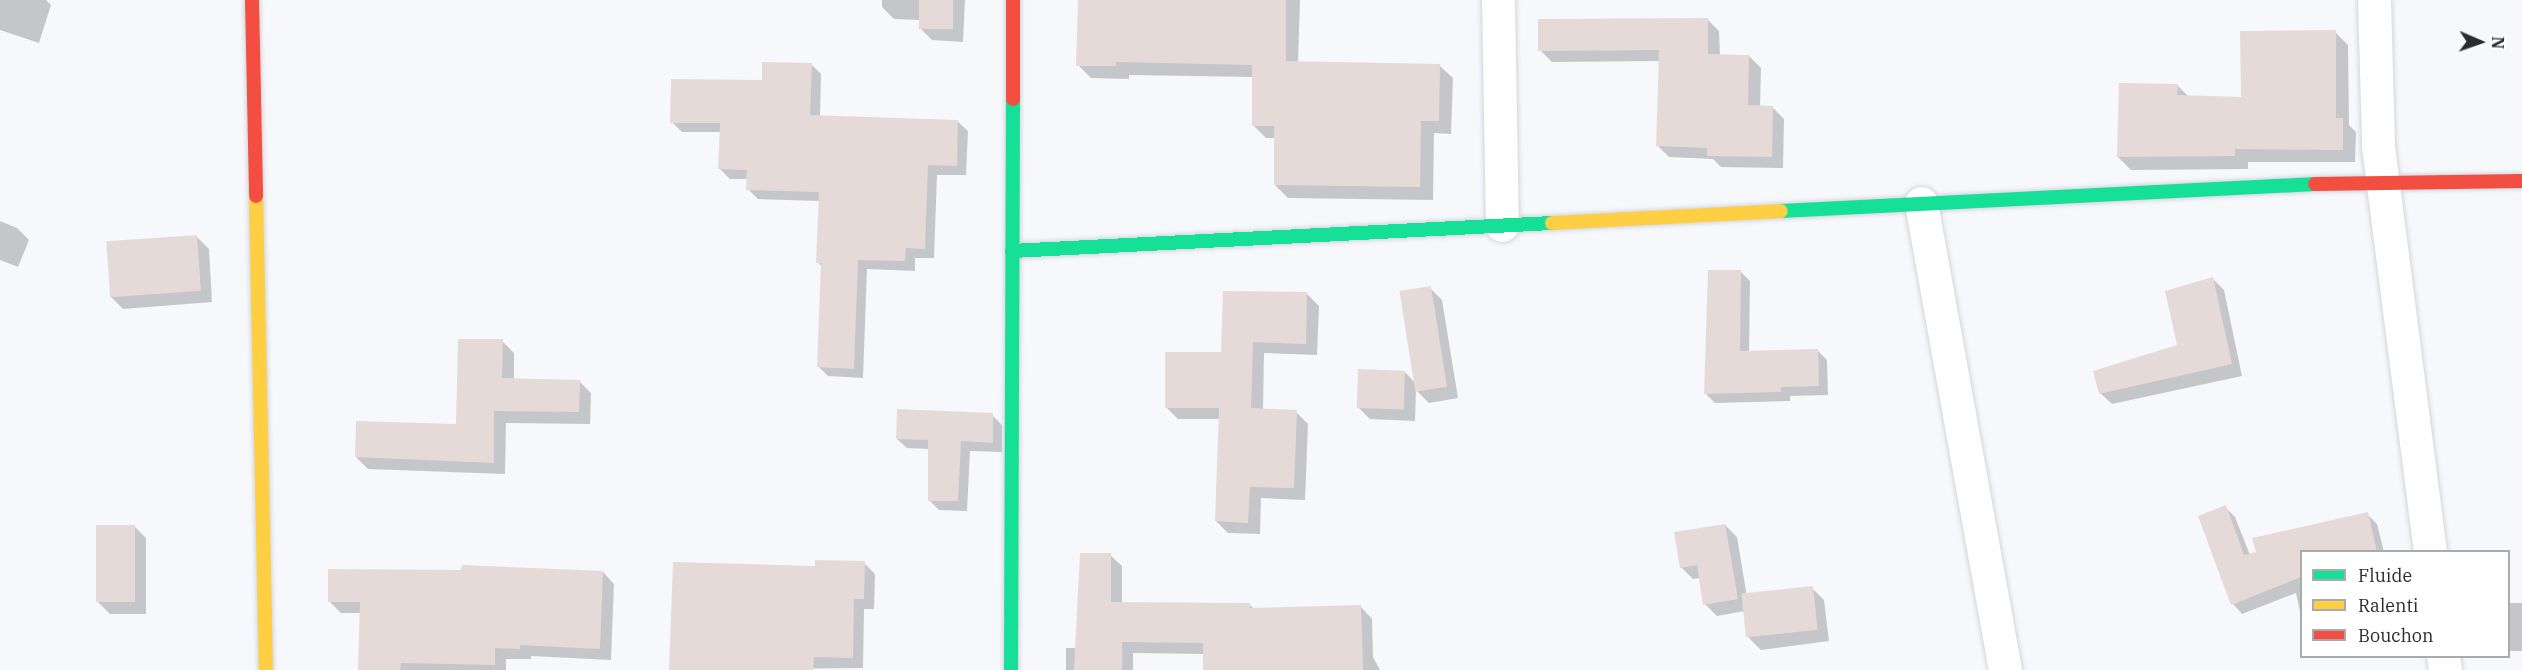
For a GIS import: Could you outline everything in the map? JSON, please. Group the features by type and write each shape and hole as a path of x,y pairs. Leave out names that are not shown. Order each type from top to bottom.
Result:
{"street":[{"path":"252,0 267,670"},
{"path":"1011,670 1014,0"},
{"path":"1498,0 1502,225"},
{"path":"2374,0 2378,146 2430,550"},
{"path":"1012,251 2383,180 2522,181"},
{"path":"1921,204 2005,670"}],"building":[{"path":"919,0 953,0 953,29 919,29"},
{"path":"1078,0 1286,0 1286,61 1440,64 1439,121 1421,121 1420,187 1274,185 1274,126 1252,126 1252,65 1116,62 1116,66 1076,66"},
{"path":"1708,18 1708,54 1749,55 1748,105 1773,106 1772,157 1707,156 1707,148 1656,146 1659,50 1538,51 1538,19"},
{"path":"2336,30 2336,118 2343,118 2343,150 2235,149 2235,156 2117,157 2119,83 2178,84 2177,95 2241,97 2240,31"},
{"path":"762,62 812,63 810,115 958,120 957,166 928,165 925,249 906,248 905,261 858,260 854,369 817,367 821,263 816,263 819,192 746,190 747,170 718,169 720,123 670,123 671,79 762,80"},
{"path":"197,235 201,291 110,297 106,241"},
{"path":"1708,270 1741,270 1740,351 1818,349 1819,386 1781,387 1781,392 1704,394"},
{"path":"2213,277 2232,364 2099,394 2093,371 2177,345 2165,291"},
{"path":"1431,286 1447,387 1415,392 1399,291"},
{"path":"1223,291 1307,292 1306,344 1253,342 1251,408 1297,410 1294,488 1250,487 1248,523 1215,521 1219,408 1165,408 1165,352 1221,352"},
{"path":"458,339 503,339 502,378 580,380 579,412 494,411 494,463 355,457 356,421 456,424"},
{"path":"1358,369 1405,371 1404,410 1357,408"},
{"path":"897,409 993,413 993,443 961,441 958,501 928,501 928,440 896,439"},
{"path":"2226,505 2244,555 2256,552 2252,538 2368,512 2377,550 2300,550 2300,577 2231,605 2198,516"},
{"path":"1725,524 1738,599 1703,605 1697,565 1680,568 1674,532"},
{"path":"96,525 135,525 135,602 96,602"},
{"path":"1080,553 1111,553 1111,602 1250,603 1250,608 1361,605 1363,670 1203,670 1203,643 1122,642 1122,670 1074,670"},
{"path":"815,560 865,561 864,599 854,599 853,658 814,657 813,670 669,670 673,562 815,566"},
{"path":"463,565 603,571 600,649 520,645 520,649 495,648 495,665 401,663 400,670 358,670 360,602 328,602 328,569 460,570"},
{"path":"1813,586 1818,630 1746,637 1741,594"}],"traffic: fast":[{"path":"1011,670 1013,99"},
{"path":"1781,211 2315,184"},
{"path":"1012,251 1552,223"}],"traffic: slow":[{"path":"256,196 266,670"},
{"path":"1552,223 1781,211"}],"traffic: jam":[{"path":"252,0 256,196"},
{"path":"1013,0 1013,99"},
{"path":"2315,184 2522,181"}]}
